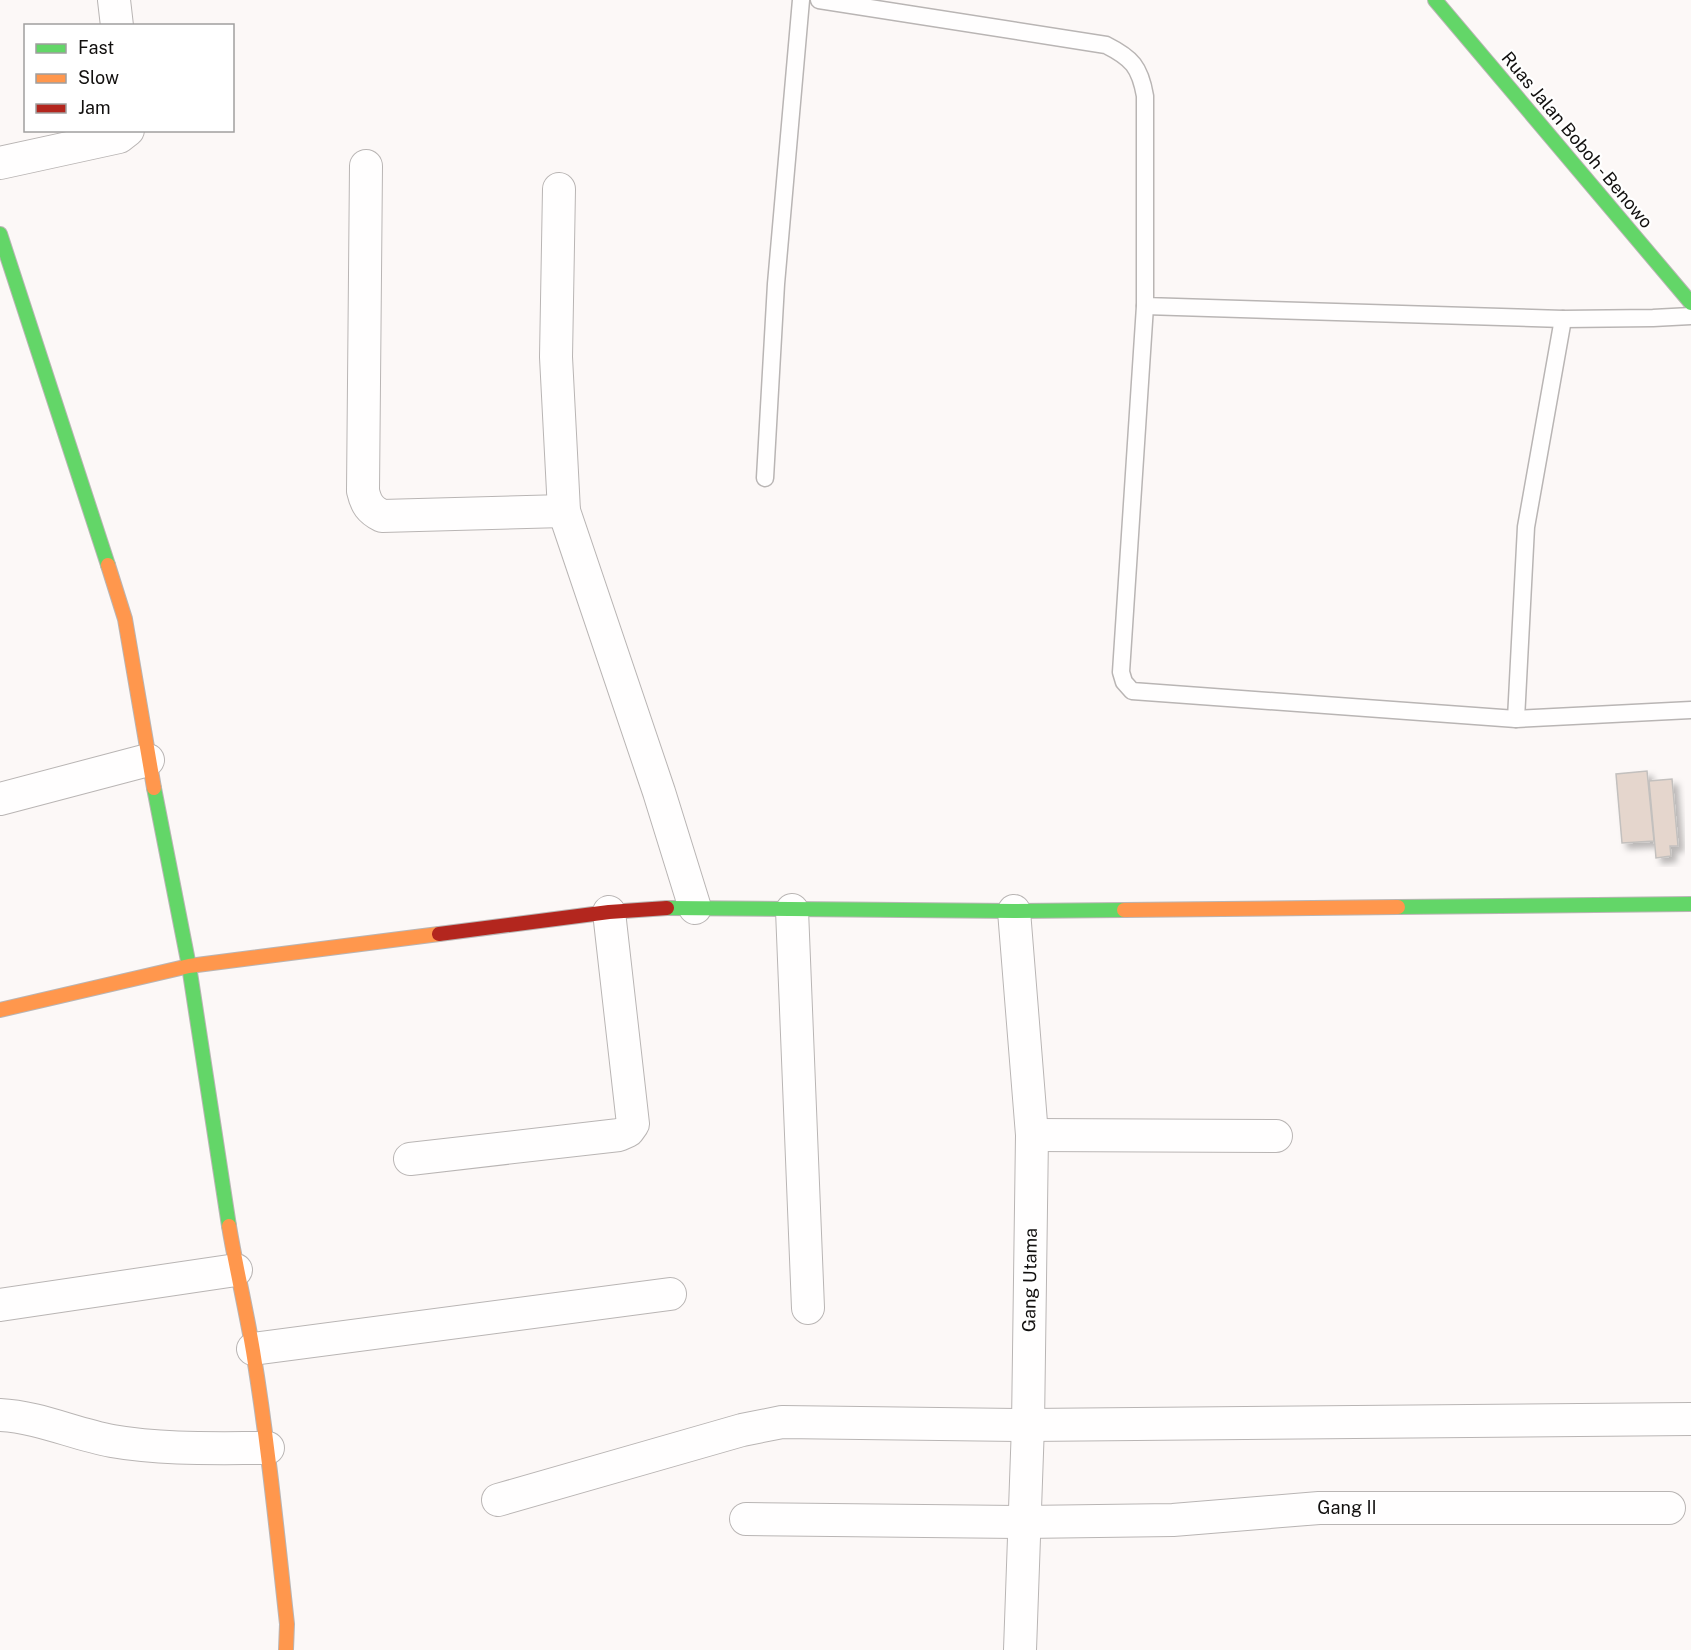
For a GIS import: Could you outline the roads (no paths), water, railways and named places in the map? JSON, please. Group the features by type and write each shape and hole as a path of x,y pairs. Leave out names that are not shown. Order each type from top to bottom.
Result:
{"street":[{"path":"114,0 117,24"},
{"name":"Ruas Jalan Boboh - Benowo","path":"1435,0 1691,303"},
{"path":"0,163 119,136 125,132"},
{"path":"366,166 363,479 365,502 372,511 382,516 564,511"},
{"path":"559,189 556,357 564,511 696,908"},
{"path":"0,234 125,619 148,760 189,966 236,1270 253,1349 268,1448 287,1624 286,1650"},
{"path":"0,799 148,760"},
{"path":"0,1010 189,966 652,908 1014,910 1691,904"},
{"path":"792,910 808,1308"},
{"name":"Gang Utama","path":"1014,910 1032,1135 1028,1425 1020,1650"},
{"path":"410,1159 619,1135 628,1131 633,1124 609,912"},
{"path":"1032,1135 1276,1136"},
{"path":"0,1305 236,1270"},
{"path":"253,1349 670,1294"},
{"path":"0,1415 41,1421 110,1441 170,1448 268,1448"},
{"path":"498,1500 742,1430 782,1422 1028,1425 1691,1419"},
{"name":"Gang II","path":"746,1518 1024,1522 1173,1520 1319,1508 1669,1509"}],"lane":[{"path":"765,478 776,284 801,0"},
{"path":"819,0 1106,45 1126,55 1139,73 1145,96 1145,306 1121,672 1124,682 1132,691 1516,719 1691,710"},
{"path":"1145,306 1563,319 1691,316"},
{"path":"1516,719 1526,527 1563,319"}]}
